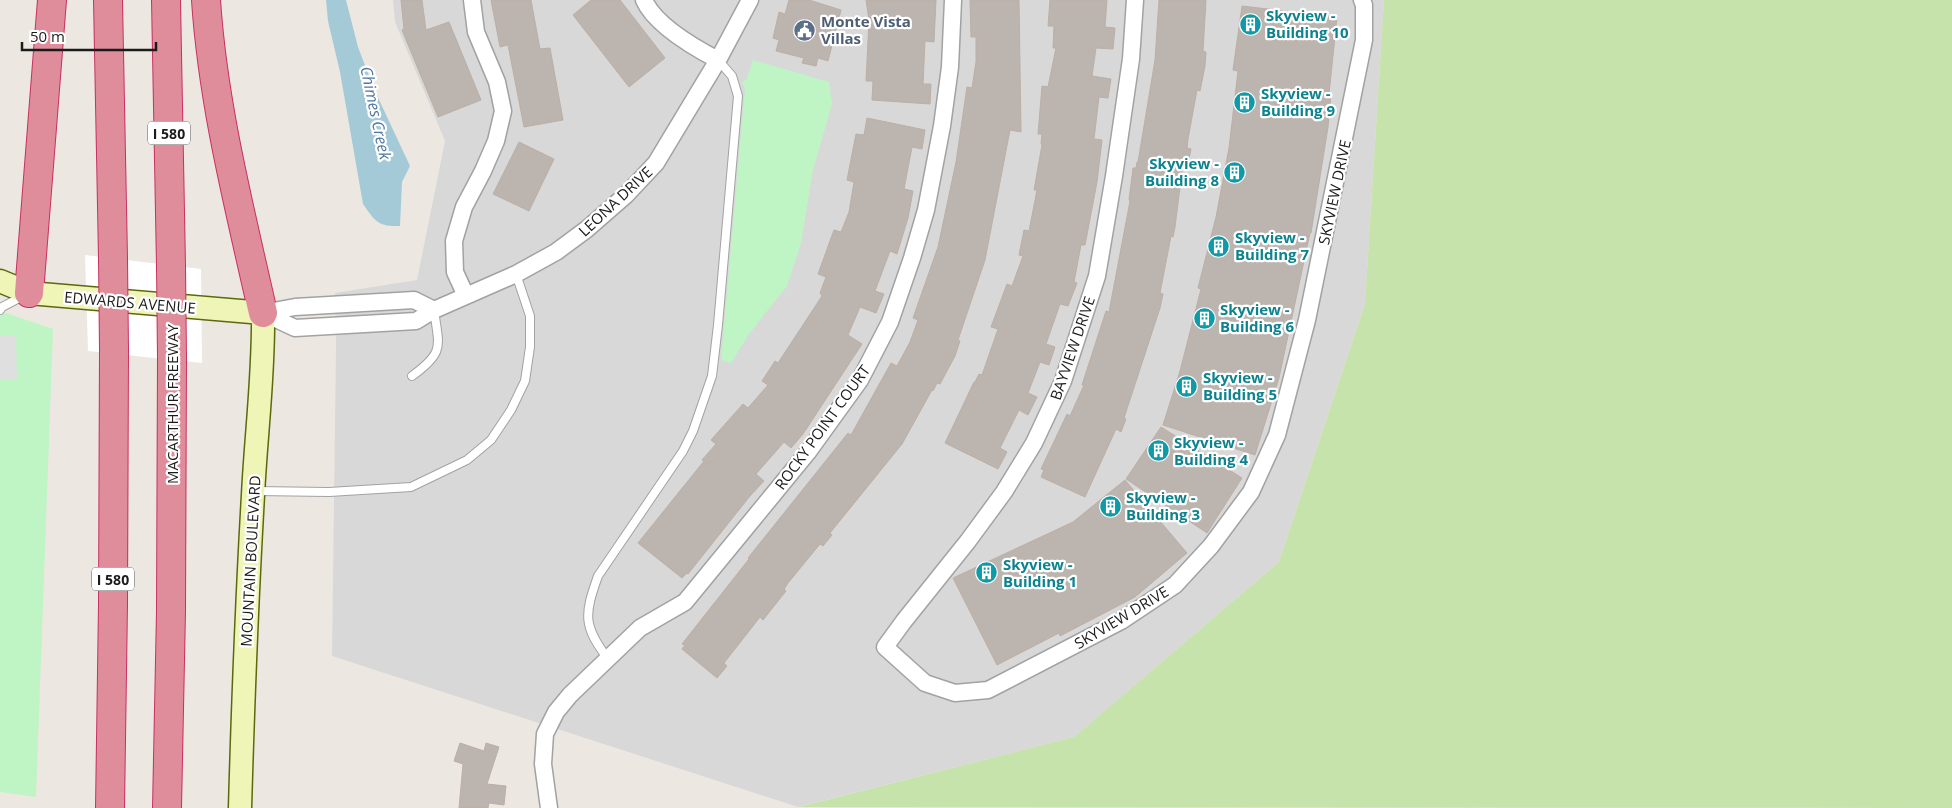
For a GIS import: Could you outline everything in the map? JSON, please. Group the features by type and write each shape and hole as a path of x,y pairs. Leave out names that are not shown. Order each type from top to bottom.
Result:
{"highway":[{"path":"29,293 52,0"},
{"name":"I 580","path":"108,0 114,350 110,808"},
{"name":"MACARTHUR FREEWAY","path":"166,0 172,358 171,610 167,808"},
{"path":"206,0 212,66 233,182 263,314"}],"main road":[{"name":"EDWARDS AVENUE","path":"0,281 29,293 263,314"},
{"name":"MOUNTAIN BOULEVARD","path":"240,808 243,678 262,368 263,314"}],"street":[{"path":"466,296 455,272 454,241 464,207 484,171 496,141 503,112 497,82 476,32 472,0"},
{"path":"644,0 646,5 667,27 686,43 718,60"},
{"name":"LEONA DRIVE","path":"434,310 516,274 556,252 588,229 626,195 656,163 718,60 750,0"},
{"name":"ROCKY POINT COURT","path":"549,808 543,764 545,734 556,712 640,628 685,602 808,452 860,380 890,322 926,210 942,126 950,67 953,0"},
{"name":"BAYVIEW DRIVE","path":"885,647 1004,492 1034,443 1063,381 1097,276 1131,59 1135,0"},
{"name":"SKYVIEW DRIVE","path":"885,647 924,683 955,693 988,690 1121,621 1175,585 1211,546 1251,492 1277,436 1307,320 1364,40 1364,5 1362,0"},
{"path":"263,314 295,307 414,300 434,310"}],"lane":[{"path":"608,659 594,641 588,625 588,611 598,576 683,451 693,431 712,376 738,96 732,76 718,60"},
{"path":"253,492 329,492 411,488 467,460 491,440 511,410 525,381 530,347 530,316 516,274"},
{"path":"0,310 2,307 29,293"},
{"path":"412,376 436,356 439,344 434,310"}],"shaded area":[{"path":"393,0 1384,0 1365,304 1279,562 1074,737 798,807 332,656 335,293 417,280 445,141 395,22"},
{"path":"16,335 17,379 0,380 0,336"}],"green space":[{"path":"1384,0 1952,0 1952,808 799,807 1074,737 1279,562 1365,304"},
{"path":"753,60 829,82 832,104 813,170 801,243 787,286 749,334 731,363 721,360 745,89 742,83 747,78"},
{"path":"0,311 53,329 36,797 0,792"}],"water":[{"name":"Chimes Creek","path":"326,0 346,0 358,47 374,89 410,166 402,182 400,226 378,222 363,204 340,72 328,21"}],"pier":[{"path":"85,255 201,269 202,363 88,351"}],"building":[{"path":"401,0 422,0 426,30 449,22 481,100 438,117 402,30 404,29"},
{"path":"491,0 531,0 540,49 550,48 563,120 524,127 508,45 500,47"},
{"path":"591,0 620,0 665,58 629,87 573,15"},
{"path":"789,0 809,0 841,10 828,61 818,58 816,66 802,63 804,58 776,51 779,40 773,38 779,12 785,14"},
{"path":"866,0 936,0 934,42 925,41 923,84 931,84 930,104 872,100 873,81 866,81 869,20"},
{"path":"970,0 1019,0 1021,132 1010,130 985,260 958,340 960,341 955,356 940,384 937,383 932,390 902,444 830,533 832,535 823,546 820,544 788,583 784,589 786,591 763,620 760,617 724,663 727,666 717,678 682,649 685,645 682,644 848,433 851,435 891,363 897,366 910,342 918,320 913,318 938,247 956,162 967,87 972,88 976,62 976,37 971,37"},
{"path":"1050,0 1107,0 1105,27 1115,28 1113,49 1096,48 1092,76 1111,79 1108,98 1099,97 1094,139 1102,140 1097,182 1085,245 1081,245 1074,282 1077,283 1068,306 1060,304 1046,344 1055,347 1049,365 1040,362 1028,393 1037,397 1028,415 1019,410 1000,448 1007,452 998,469 945,443 974,382 979,374 982,375 998,329 991,327 1007,284 1012,286 1023,256 1019,255 1024,230 1029,231 1037,190 1034,190 1042,145 1042,134 1038,134 1042,86 1048,87 1056,48 1053,48 1054,26 1048,26"},
{"path":"1159,0 1206,0 1203,51 1206,52 1205,66 1200,91 1197,90 1188,139 1187,148 1191,149 1188,164 1183,163 1175,227 1173,237 1171,236 1160,293 1163,294 1160,308 1121,432 1116,429 1085,497 1041,477 1044,470 1041,469 1067,414 1070,416 1084,385 1082,385 1106,311 1109,312 1130,201 1133,168 1136,168 1138,162 1155,60"},
{"path":"1242,6 1337,17 1329,94 1331,94 1328,127 1311,233 1279,378 1255,455 1163,425 1180,371 1201,289 1198,288 1216,217 1229,148 1238,71 1233,70"},
{"path":"867,118 925,130 922,149 912,147 904,189 913,191 908,218 897,254 890,251 875,291 884,294 876,313 860,307 848,335 862,344 803,434 791,448 784,442 756,474 764,481 688,574 682,578 638,543 704,461 702,460 716,444 711,440 743,404 748,408 768,385 762,381 775,361 778,363 822,296 820,293 826,277 818,274 834,230 841,232 849,212 854,182 847,180 856,134 864,135"},
{"path":"519,142 554,159 529,211 493,194"},
{"path":"1161,427 1242,478 1207,533 1126,479"},
{"path":"1125,480 1187,553 1135,597 1060,636 1059,633 997,665 953,578 1073,522"},
{"path":"460,743 484,751 486,743 499,747 487,784 506,786 504,805 489,803 488,808 459,808 463,764 454,761"}],"place":[{"name":"Skyview - Building 10","path":"1250,24"},
{"name":"Monte Vista Villas","path":"805,30"},
{"name":"Skyview - Building 9","path":"1245,102"},
{"name":"Skyview - Building 8","path":"1235,172"},
{"name":"Skyview - Building 7","path":"1219,246"},
{"name":"Skyview - Building 6","path":"1204,318"},
{"name":"Skyview - Building 5","path":"1187,386"},
{"name":"Skyview - Building 4","path":"1158,451"},
{"name":"Skyview - Building 3","path":"1110,506"},
{"name":"Skyview - Building 1","path":"987,573"}]}
